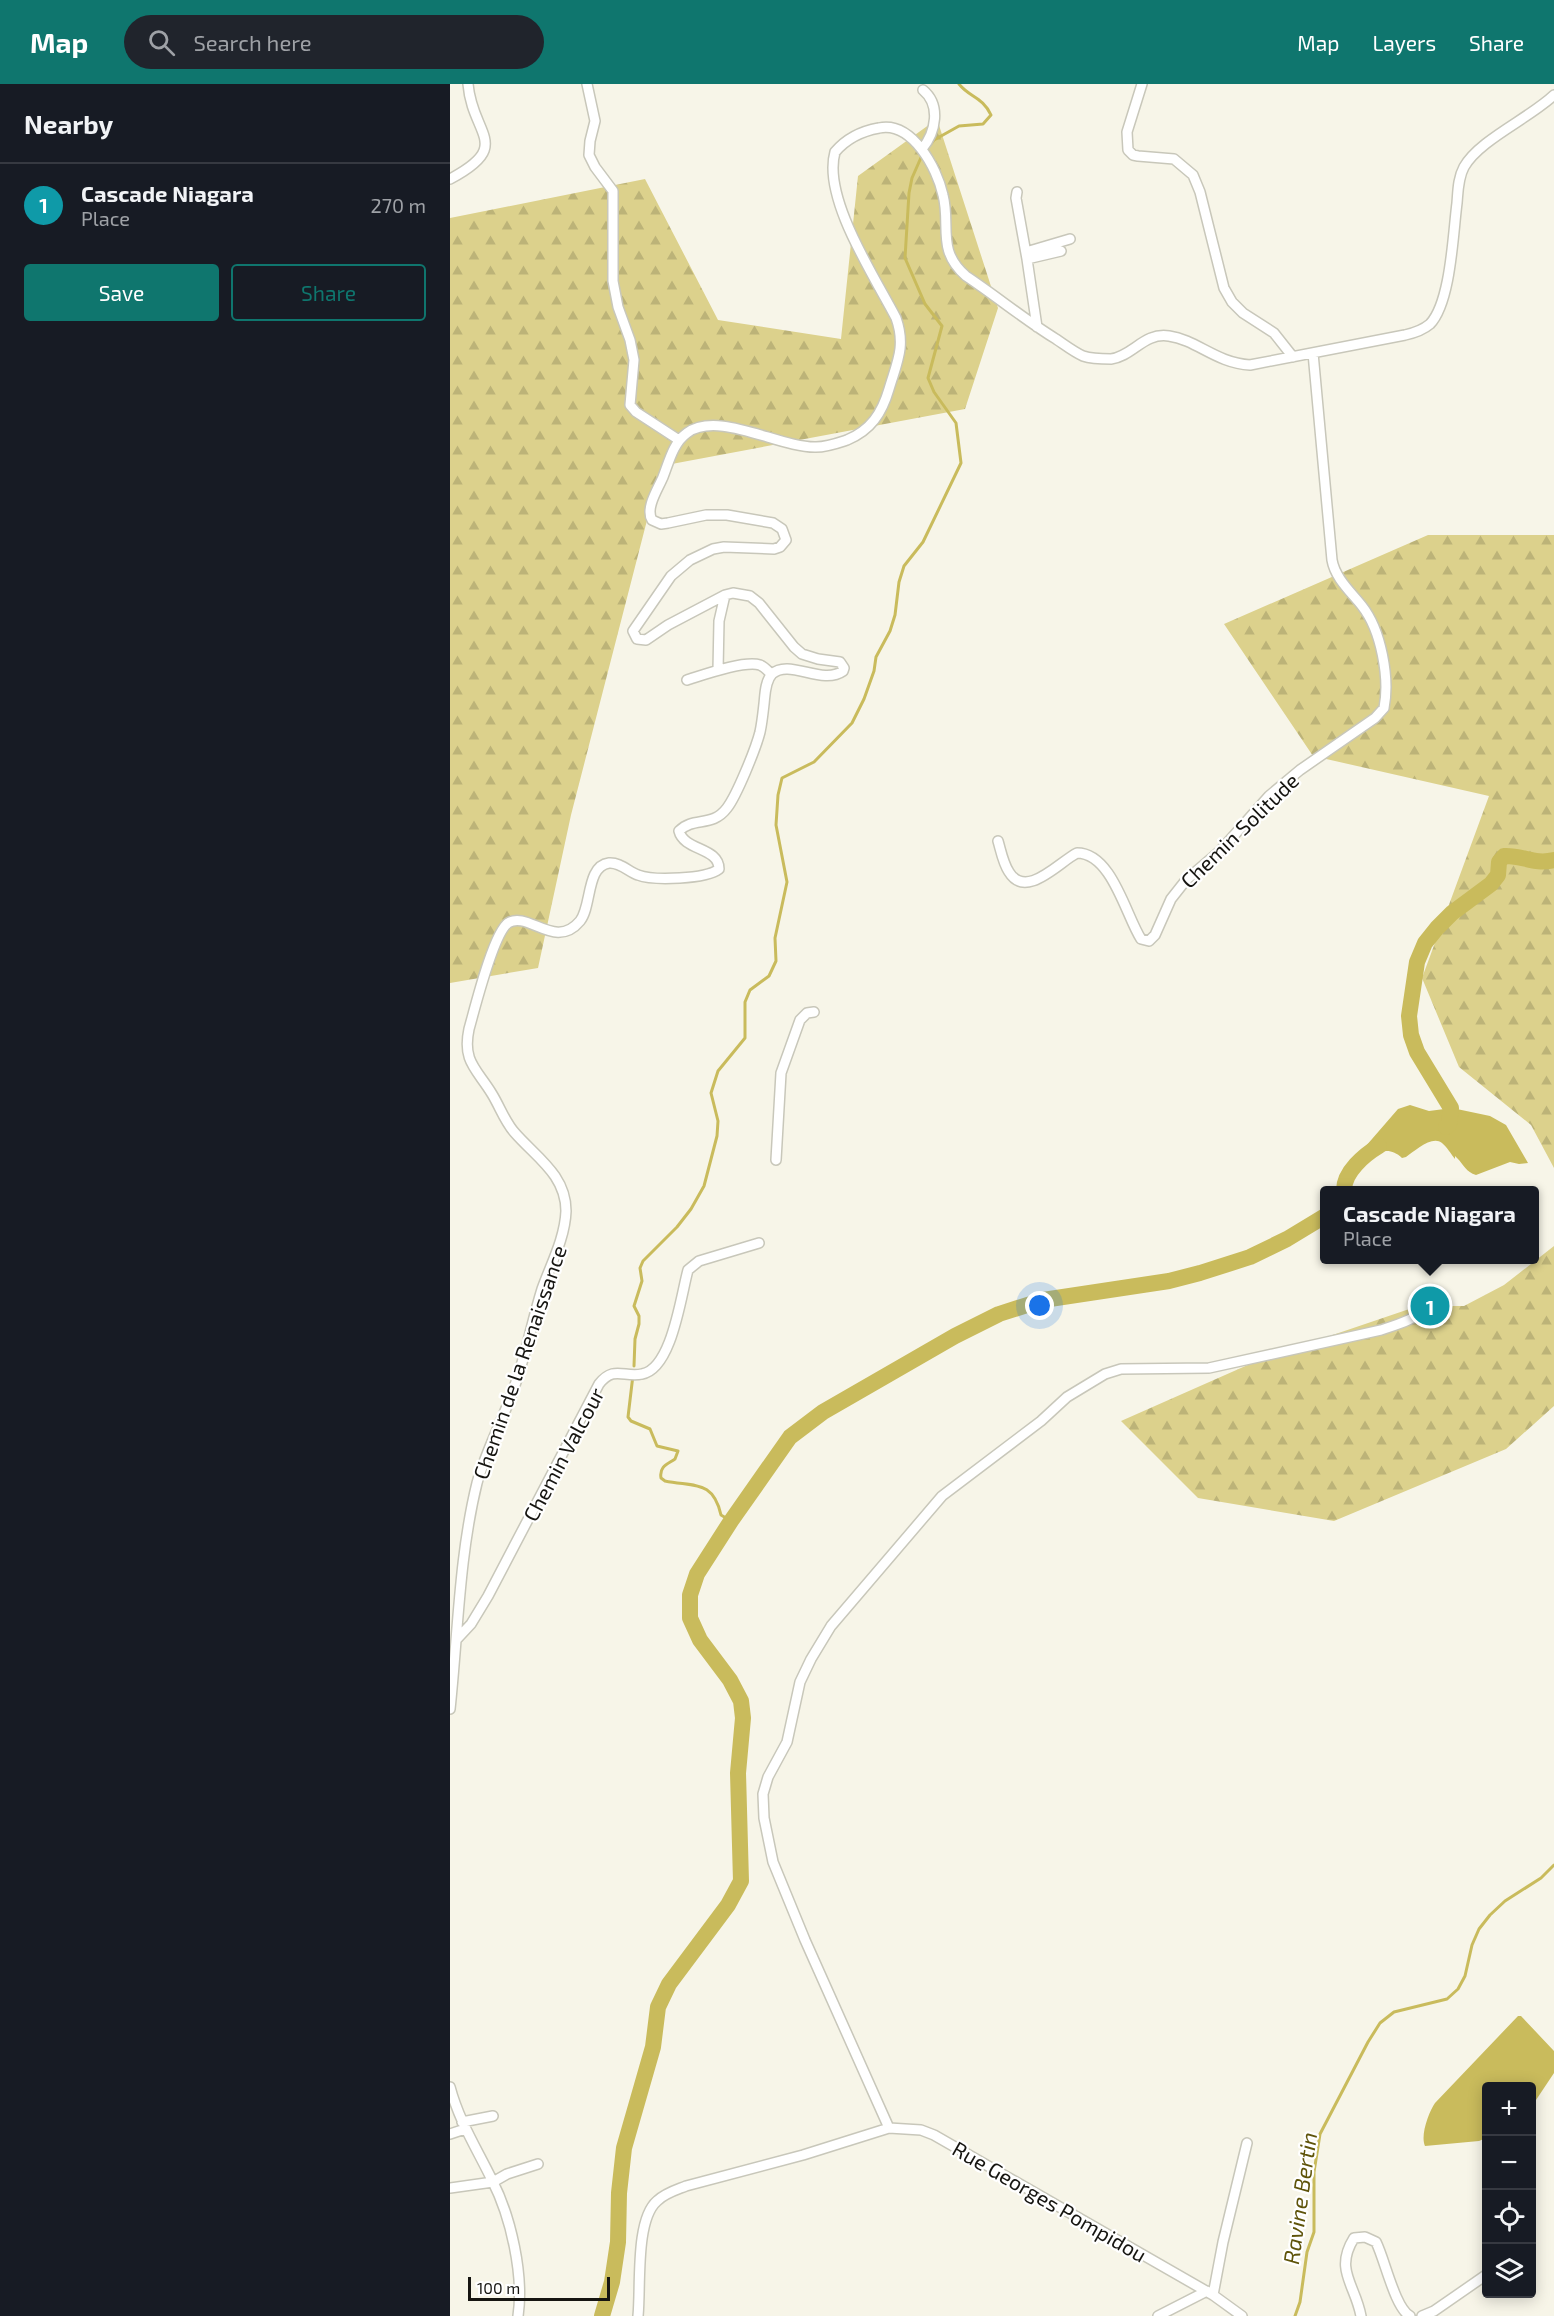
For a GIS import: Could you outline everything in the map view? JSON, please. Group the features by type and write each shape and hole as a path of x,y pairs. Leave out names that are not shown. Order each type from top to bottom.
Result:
{"street":[{"path":"450,179 473,165 485,152 487,146 472,109 468,84"},
{"path":"587,84 595,121 589,155 611,188 613,195 613,281 618,307 630,340 634,360 630,405 636,412 679,440"},
{"path":"1142,84 1127,132 1128,150 1138,156 1174,159 1193,175 1200,192 1224,288 1232,302 1243,313 1274,333 1293,357"},
{"path":"922,149 932,135 934,118 932,101 923,90"},
{"path":"687,680 718,670 754,664 762,666 771,674 785,669 829,677 840,674 844,668 840,662 802,654 766,610 750,597 733,593 668,625 646,640 641,641 633,631 671,576 690,560 713,549 724,547 774,549 780,547 786,540 782,529 773,523 727,514 706,514 668,524 652,520 650,512 652,505 679,440 700,427 712,426 734,428 796,445 817,447 838,444 867,429 877,417 887,398 901,351 901,332 841,212 834,173 834,157 841,145 881,127 903,132 922,149 944,195 946,243 953,262 966,276 1076,352 1096,359 1120,356 1148,338 1166,335 1178,337 1226,361 1250,365 1405,335 1429,325 1436,316 1446,286 1459,185 1464,168 1474,154 1554,95"},
{"path":"1017,192 1016,198 1037,327"},
{"path":"1027,256 1071,239"},
{"path":"1027,256 1061,251"},
{"name":"Chemin Solitude","path":"998,841 1010,875 1018,881 1038,880 1077,853 1088,855 1116,883 1140,939 1149,941 1155,935 1171,899 1186,880 1220,850 1269,796 1300,770 1375,718 1384,708 1383,658 1378,632 1365,609 1333,568 1313,353"},
{"path":"718,670 718,630 725,595"},
{"name":"Chemin de la Renaissance","path":"450,1709 466,1548 478,1482 516,1384 538,1301 561,1239 566,1215 565,1200 554,1175 515,1133 467,1054 466,1041 469,1029 498,935 510,922 517,920 554,933 574,927 583,916 596,872 608,863 618,864 635,874 650,877 698,877 719,869 713,856 685,842 679,831 692,823 704,823 717,818 733,798 760,733 768,679 771,674"},
{"path":"777,1160 781,1072 800,1020 804,1015 814,1012"},
{"name":"Chemin Valcour","path":"457,1639 471,1624 488,1596 604,1377 611,1374 642,1374 657,1366 672,1335 688,1270 705,1259 759,1243"},
{"path":"638,2316 643,2228 648,2212 656,2201 686,2186 802,2155 889,2128 804,1940 773,1862 764,1818 763,1794 768,1777 787,1742 800,1682 831,1626 942,1496 1041,1421 1067,1397 1105,1374 1121,1369 1209,1368 1382,1330 1402,1323 1430,1306"},
{"path":"450,2087 452,2101 493,2182 509,2227 519,2276 518,2316"},
{"path":"450,2134 464,2126 493,2116"},
{"name":"Rue Georges Pompidou","path":"889,2128 921,2130 934,2135 1210,2293 1242,2316"},
{"path":"1158,2316 1210,2293 1247,2144"},
{"path":"450,2188 493,2182 507,2174 538,2164"},
{"path":"1360,2316 1344,2266 1348,2248 1354,2238 1365,2237 1376,2242 1398,2304 1403,2313 1410,2316"},
{"path":"1422,2316 1434,2311 1482,2278"}],"green space":[{"path":"937,119 998,308 965,409 661,466 571,815 538,968 450,983 450,218 645,179 718,320 841,339 858,176"},
{"path":"1428,535 1554,535 1554,1168 1531,1125 1459,1067 1422,978 1489,796 1313,756 1224,624"},
{"path":"1554,1246 1554,1406 1506,1449 1334,1521 1198,1498 1121,1421 1259,1360 1427,1303 1430,1306 1464,1306 1504,1285 1531,1264 1539,1264 1539,1258"}],"shaded area":[{"path":"1410,1105 1429,1111 1452,1108 1490,1116 1506,1125 1528,1163 1510,1162 1476,1175 1467,1170 1438,1141 1429,1142 1406,1157 1402,1158 1393,1152 1384,1151 1364,1160 1359,1154 1398,1109"},
{"path":"1518,2016 1521,2016 1554,2051 1554,2073 1536,2100 1536,2082 1482,2082 1482,2140 1425,2146 1424,2130 1435,2103"}],"waterway":[{"path":"929,146 934,140 959,126 983,124 991,115 984,104 959,84"},
{"path":"634,1366 635,1339 639,1324 639,1316 634,1306 642,1281 640,1268 643,1261 677,1227 704,1186 717,1136 718,1121 711,1093 718,1071 745,1038 745,1002 750,990 769,976 776,961 775,938 787,882 776,825 778,795 782,778 814,762 852,723 864,699 874,671 876,657 890,631 904,566 923,542 961,463 956,423 934,392 928,378 942,326 925,304 905,258 909,193 912,178 923,153"},
{"path":"1446,1127 1449,1124 1451,1108 1417,1052 1411,1035 1409,1016 1417,962 1425,943 1437,928 1452,913 1491,884 1498,875 1499,862 1504,856 1534,861 1554,860"},
{"path":"1345,1186 1347,1177 1361,1159 1379,1146"},
{"path":"602,2316 612,2282 618,2242 619,2193 624,2148 653,2047 658,2007 669,1984 728,1905 741,1881 738,1773 743,1718 741,1701 730,1680 700,1640 690,1618 690,1595 697,1574 731,1521 790,1437 823,1412 955,1336 999,1314 1043,1300 1169,1281 1250,1257 1287,1239 1320,1219"},
{"path":"633,1375 628,1417 631,1421 650,1429 657,1446 678,1451 675,1459 663,1468 661,1478 665,1481 694,1485 708,1490 718,1504 721,1515 731,1521"},
{"name":"Ravine Bertin","path":"1295,2316 1300,2302 1307,2252 1314,2232 1314,2172 1320,2134 1368,2042 1380,2023 1394,2012 1447,1999 1458,1989 1465,1976 1472,1945 1479,1929 1505,1901 1541,1878 1554,1865"}],"place":[{"name":"Cascade Niagara","path":"1430,1306"}]}
